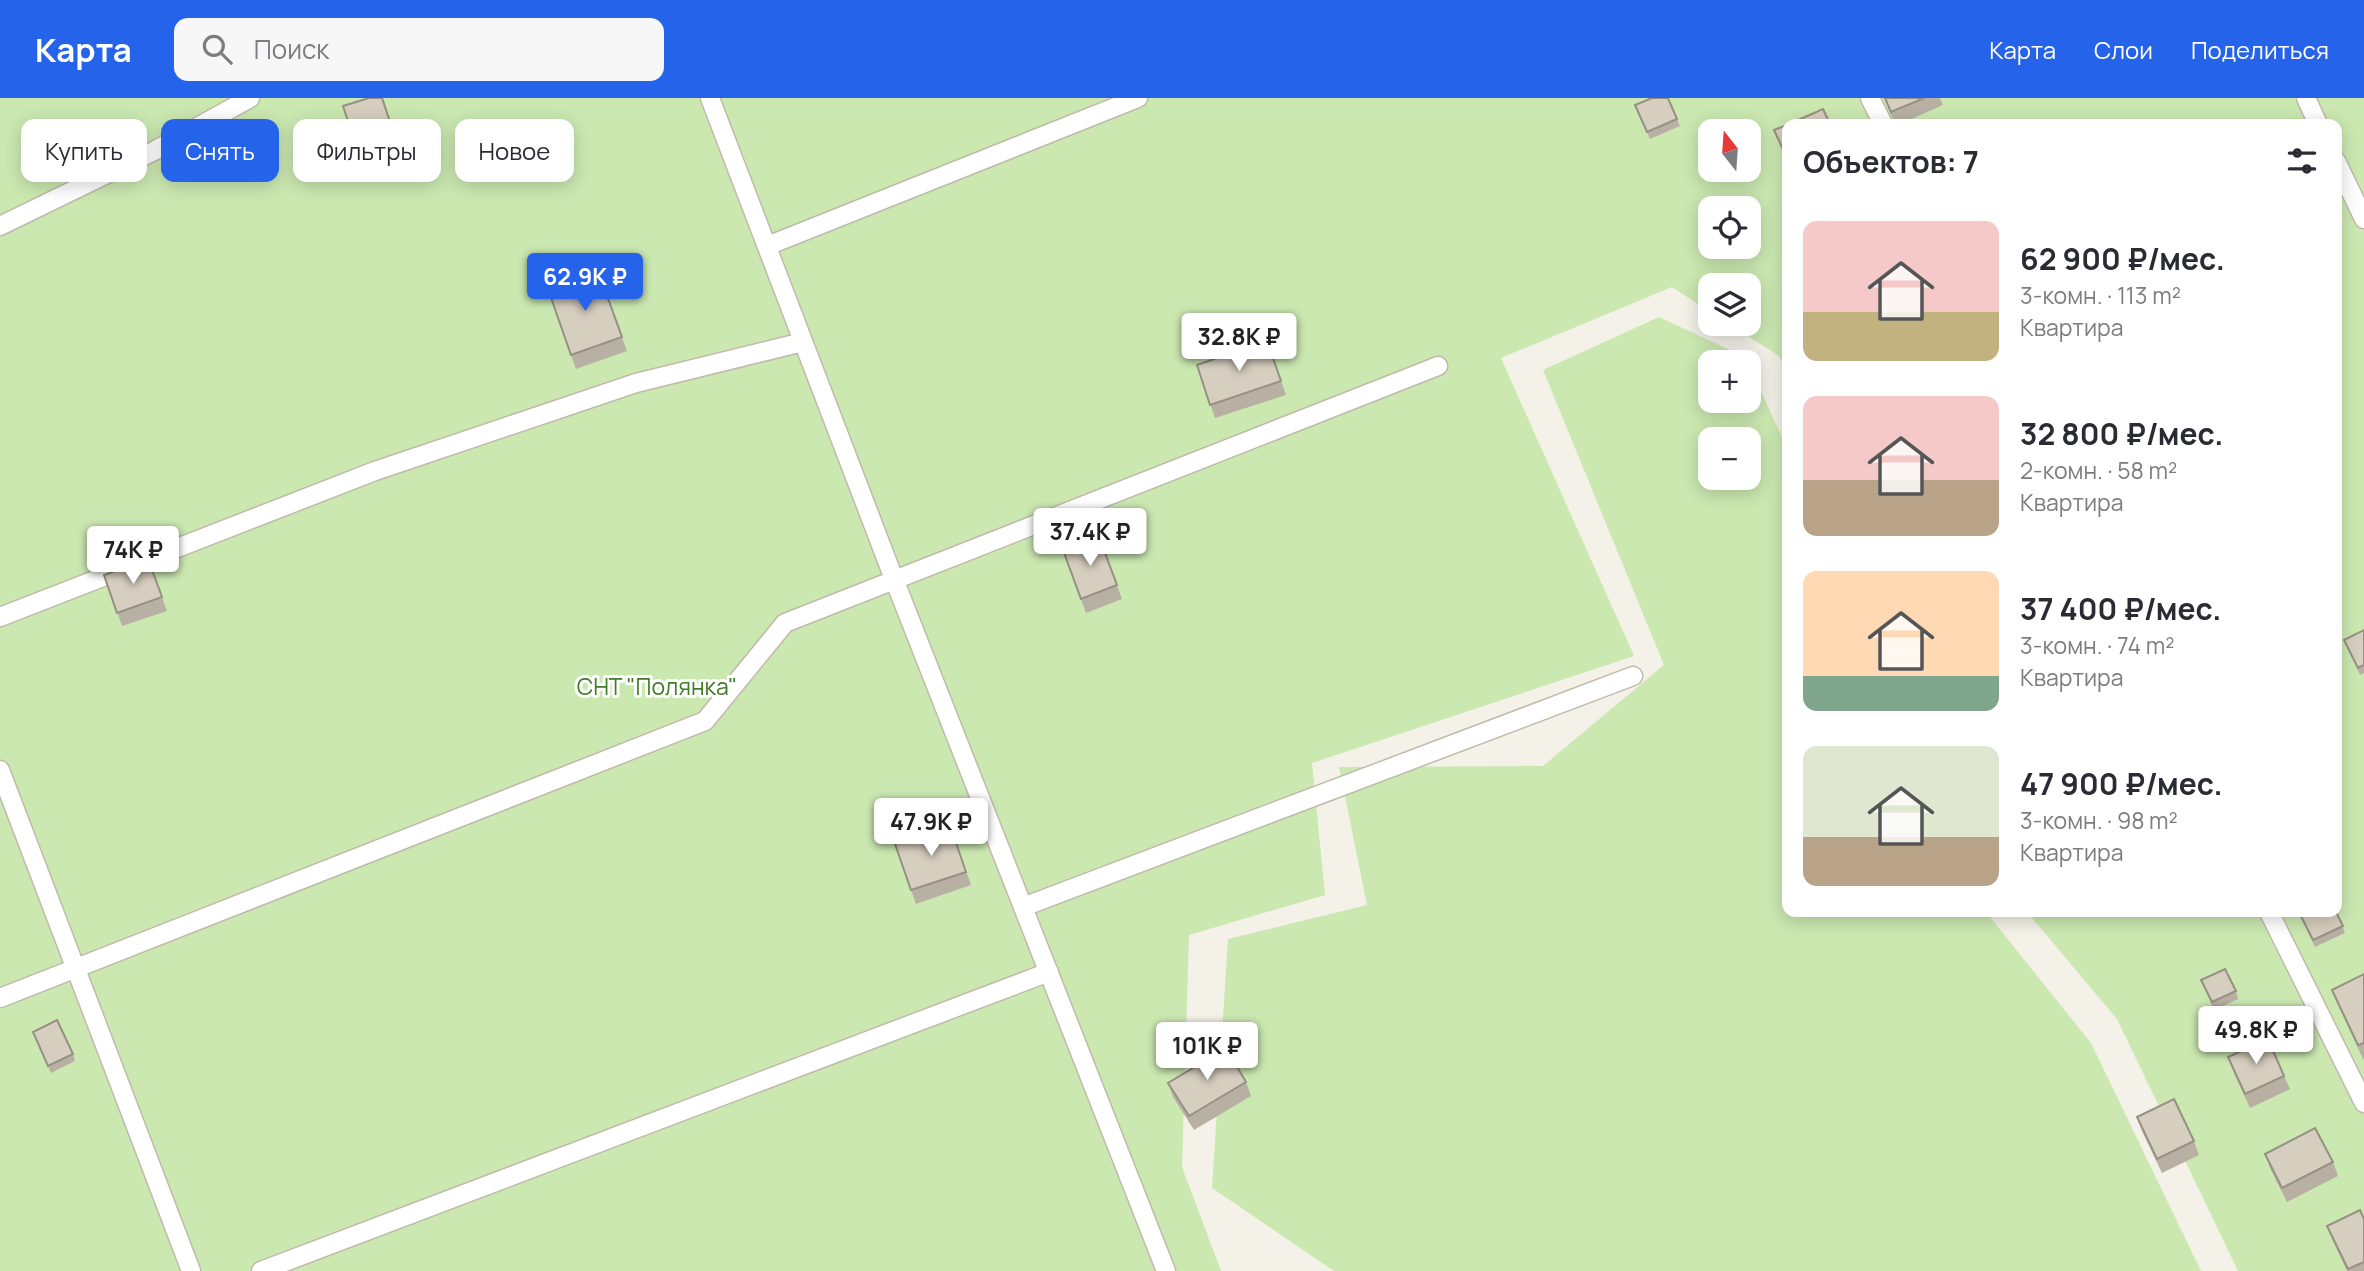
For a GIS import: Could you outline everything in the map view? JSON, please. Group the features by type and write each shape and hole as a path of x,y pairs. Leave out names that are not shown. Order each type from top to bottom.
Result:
{"lane":[{"path":"0,226 154,151 250,98"},
{"path":"710,98 894,579 1166,1271"},
{"path":"767,246 1138,98"},
{"path":"1870,98 1880,119"},
{"path":"2306,98 2316,119"},
{"path":"2342,173 2364,219"},
{"path":"0,617 375,471 636,383 803,342"},
{"path":"0,998 705,721 785,623 1438,366"},
{"path":"1023,907 1633,676"},
{"path":"0,770 191,1271"},
{"path":"2271,917 2364,1103"},
{"path":"261,1271 1049,972"}],"green space":[{"name":"СНТ \"Полянка\"","path":"0,98 2364,98 2364,1271 2238,1271 2117,1019 2031,917 2342,917 2342,119 1782,119 1782,362 1779,356 1748,336 1761,336 1761,273 1698,273 1698,304 1672,287 1501,358 1634,656 1312,763 1325,895 1189,935 1182,1167 1221,1271 0,1271"},
{"path":"1659,317 1730,350 1698,350 1698,413 1761,413 1761,391 1782,437 1782,917 1990,917 2091,1043 2201,1271 1334,1271 1212,1188 1228,939 1367,905 1339,767 1543,766 1664,665 1543,370"}],"building":[{"path":"369,98 382,98 389,119 347,119 343,106"},
{"path":"1652,98 1668,98 1677,119 1647,132 1635,105"},
{"path":"1885,98 1924,98 1891,112"},
{"path":"1823,109 1828,119 1800,119"},
{"path":"1782,127 1782,147 1774,130"},
{"path":"598,271 622,337 571,355 548,289"},
{"path":"1267,341 1281,381 1210,405 1197,365"},
{"path":"1099,537 1117,585 1081,599 1063,550"},
{"path":"148,559 162,597 117,613 104,575"},
{"path":"2364,630 2364,665 2358,668 2344,640"},
{"path":"950,825 966,872 911,890 895,844"},
{"path":"2302,917 2338,917 2343,926 2313,940"},
{"path":"2225,969 2236,991 2212,1002 2201,980"},
{"path":"2364,974 2364,1043 2358,1045 2332,990"},
{"path":"57,1020 73,1054 48,1066 33,1032"},
{"path":"2268,1039 2284,1076 2245,1094 2228,1057"},
{"path":"1226,1048 1246,1082 1189,1116 1168,1083"},
{"path":"2174,1099 2194,1141 2157,1159 2137,1117"},
{"path":"2315,1128 2333,1162 2282,1188 2265,1154"},
{"path":"2360,1210 2364,1219 2364,1262 2348,1269 2327,1226"}]}
